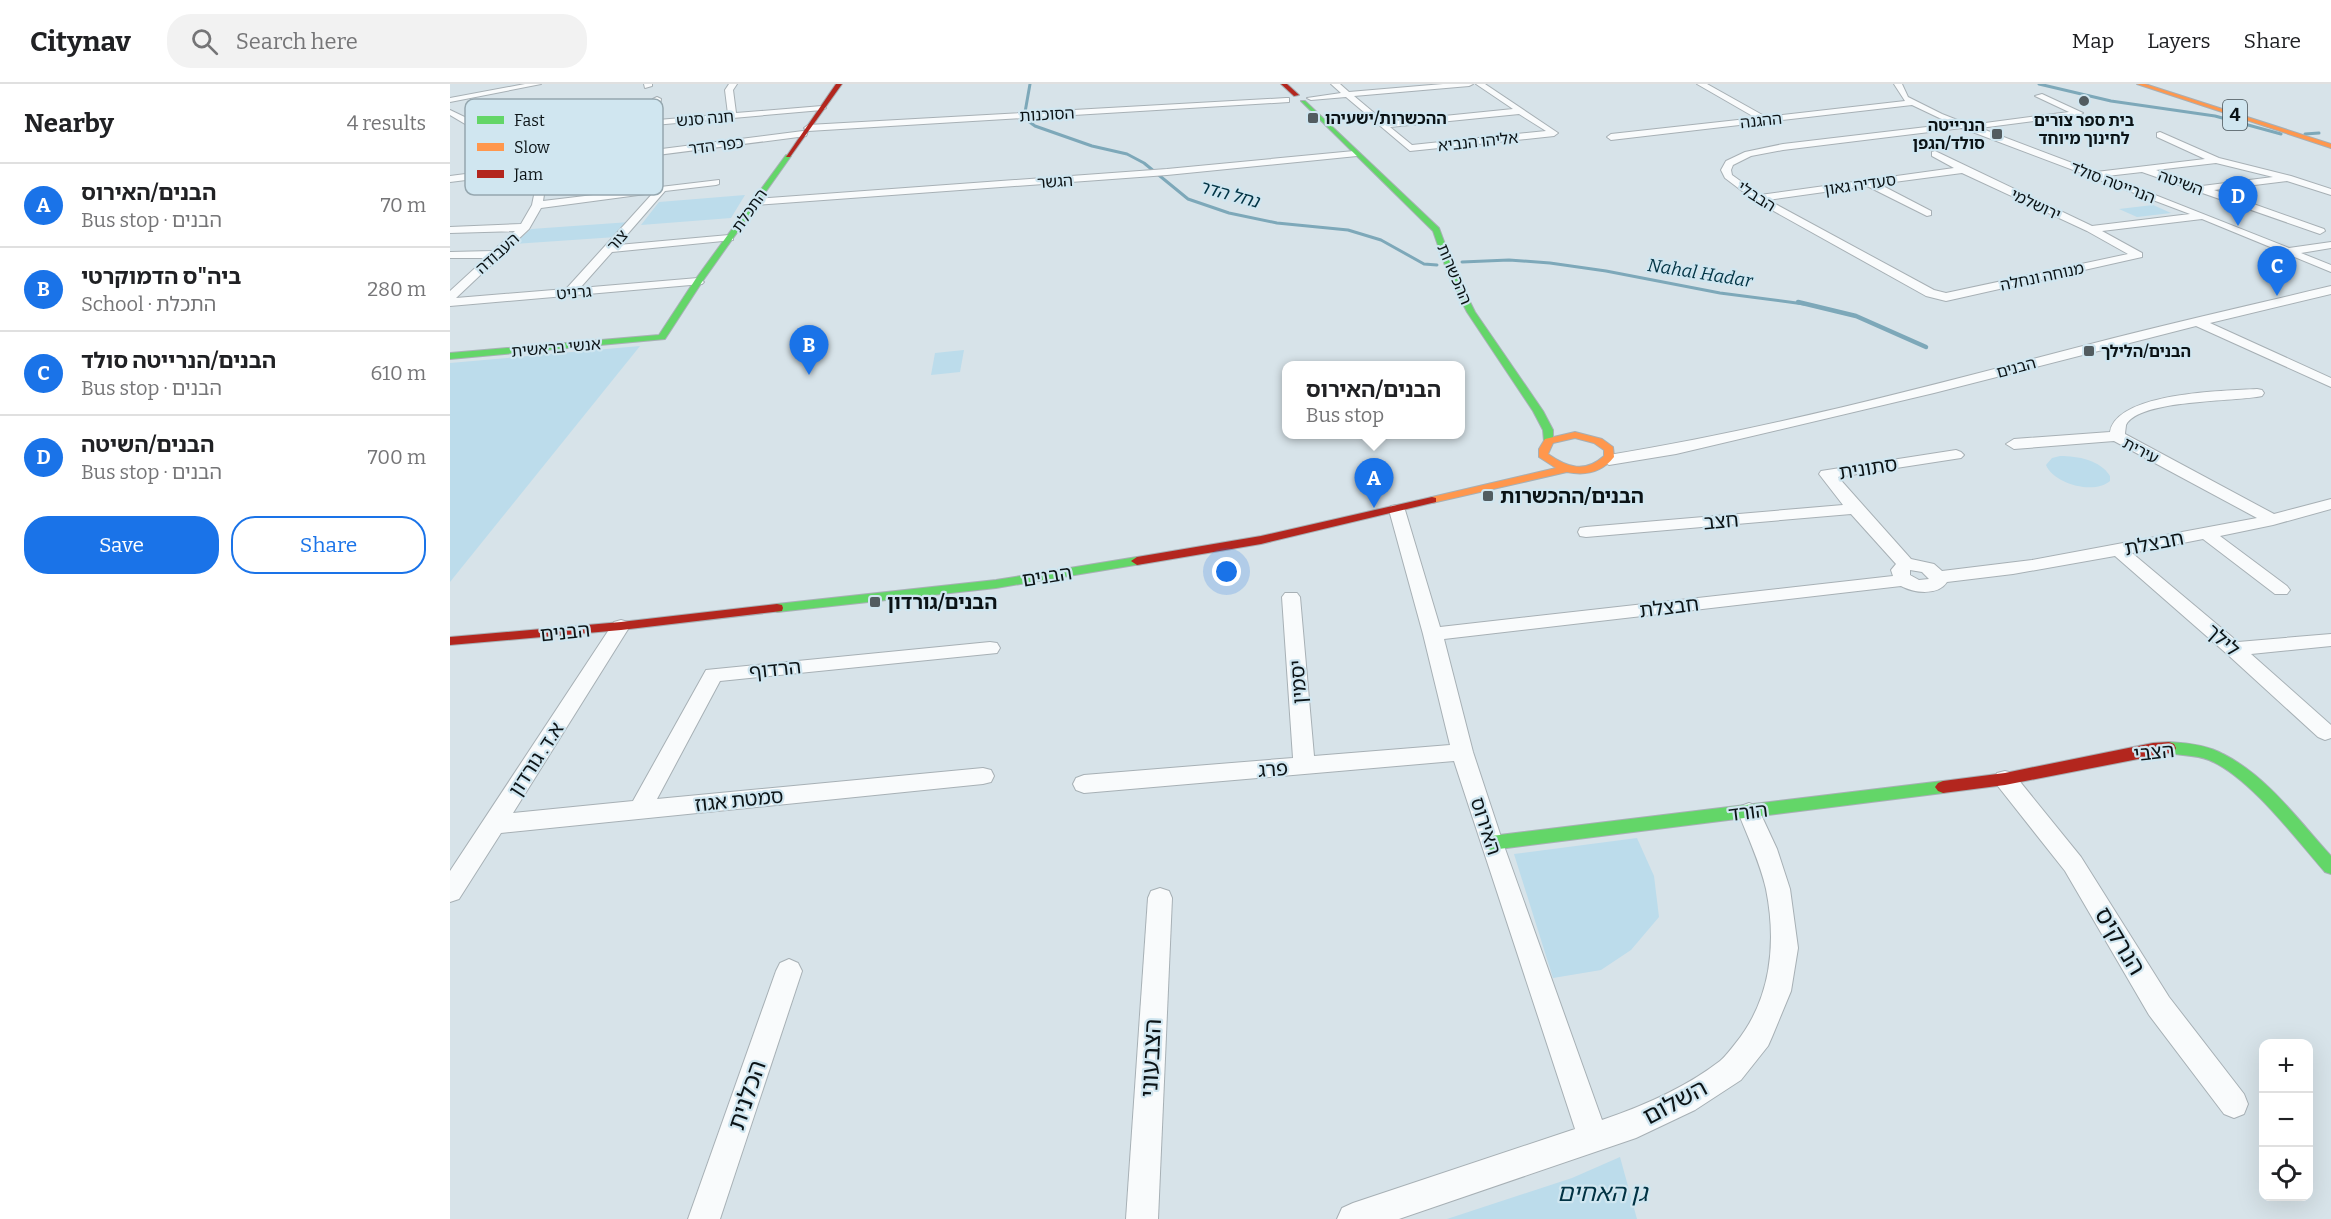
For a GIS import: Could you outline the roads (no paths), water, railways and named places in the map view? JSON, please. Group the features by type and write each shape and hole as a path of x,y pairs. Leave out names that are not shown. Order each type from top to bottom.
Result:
{"main road":[{"name":"התכלת","path":"662,337 698,282 839,84"},
{"name":"ההכשרות","path":"1284,84 1436,230 1452,274 1471,312 1538,411 1548,430 1549,441"},
{"name":"4","path":"2140,84 2331,146"},
{"name":"4","path":"2173,84 2331,133"},
{"name":"אנשי בראשית","path":"450,356 662,337"},
{"name":"ההכשרות","path":"1538,411 1575,435"},
{"path":"1567,469 1556,466 1546,457 1543,448 1549,441 1575,435 1600,442 1610,451 1609,460"},
{"name":"הבנים","path":"1495,487 1522,474 1546,457"},
{"name":"הבנים","path":"450,641 621,626 996,584 1261,540 1567,469 1591,470 1609,460"},
{"name":"הצבי","path":"2006,779 2153,749 2182,748 2218,758 2249,781 2331,867"},
{"name":"הורד","path":"1491,843 2006,779"}],"street":[{"path":"732,115 729,90 733,84"},
{"name":"אליהו הנביא","path":"1335,84 1410,148 1554,133 1480,84"},
{"name":"הסוכנות","path":"806,131 1299,99 1412,87 1469,84"},
{"path":"1701,84 1765,120"},
{"path":"1898,84 1905,98 1911,103"},
{"path":"450,100 538,86"},
{"path":"1412,87 1424,95"},
{"path":"1966,126 2079,113 2039,96"},
{"name":"ההגנה","path":"1611,136 1911,103"},
{"name":"הנרייטה סולד","path":"1911,103 2204,216"},
{"name":"חנה סנש","path":"663,121 822,108"},
{"path":"1383,125 1520,111"},
{"name":"חנה סנש","path":"451,113 465,121"},
{"name":"הבבלי","path":"1946,297 1930,293 1758,198 1728,176 1726,170 1729,163 1748,154 1783,147 1966,126"},
{"name":"כפר הדר","path":"663,151 806,131"},
{"path":"2160,135 2216,160 2288,178 2331,192"},
{"name":"הגשר","path":"755,202 1167,172 1354,153"},
{"name":"ירושלמי","path":"1935,154 1963,171 2091,229 2138,255"},
{"path":"2095,175 2216,160"},
{"name":"השיטה","path":"2144,169 2320,231"},
{"name":"סעדיה גאון","path":"1758,198 1963,171"},
{"name":"כפר הדר","path":"450,179 465,177"},
{"path":"2201,189 2288,178"},
{"path":"663,188 717,182"},
{"path":"1869,183 1927,213"},
{"name":"העבודה","path":"450,297 525,227 537,205 539,195"},
{"path":"537,205 611,195"},
{"name":"צור","path":"570,292 657,195"},
{"path":"2091,229 2204,216 2331,269"},
{"path":"450,230 525,227"},
{"path":"609,249 729,238"},
{"path":"2289,251 2331,245"},
{"path":"450,255 494,254"},
{"name":"מנוחה ונחלה","path":"1946,297 2138,255"},
{"name":"גרניט","path":"450,302 698,282"},
{"name":"הבנים","path":"1609,460 1676,449 1934,389 2331,290"},
{"path":"2198,322 2328,379"},
{"name":"עירית","path":"2257,393 2184,399 2132,413 2120,422 2116,436 2272,520"},
{"path":"2014,444 2116,436"},
{"name":"הבנים","path":"1600,442 1653,445 1700,442"},
{"name":"סתונית","path":"1906,572 1827,474 1956,455"},
{"name":"חבצלת","path":"1433,634 1928,568 1938,577 1971,575 2207,534 2331,504"},
{"name":"חצב","path":"1586,532 1856,509"},
{"name":"האירוס","path":"1397,510 1433,634 1462,752 1491,843 1593,1137"},
{"path":"2207,534 2281,590"},
{"name":"לילך","path":"2119,550 2234,649 2325,732"},
{"name":"יסמין","path":"1291,597 1304,766"},
{"name":"א.ד. גורדון","path":"450,892 621,626"},
{"path":"2234,649 2331,640"},
{"name":"הרדוף","path":"640,810 713,675 990,648"},
{"name":"פרג","path":"1084,784 1462,752"},
{"name":"סמטת אגוז","path":"494,824 983,776"},
{"name":"הנרקיס","path":"2006,779 2073,864 2159,1006 2234,1104"},
{"name":"השלום","path":"1353,1219 1636,1123 1685,1100 1731,1070 1758,1037 1778,992 1785,948 1778,889 1766,849 1749,812"},
{"name":"הצבעוני","path":"1142,1219 1160,898"},
{"name":"הכלנית","path":"704,1219 789,971"}],"waterway":[{"name":"נחל הדר","path":"1030,84 1024,118 1035,126 1092,146 1127,154 1144,163 1188,199 1229,213 1277,223 1348,230 1381,240 1424,264 1437,265"},
{"path":"2039,84 2111,101 2215,116 2281,134"},
{"path":"2305,134 2319,133"},
{"name":"Nahal Hadar","path":"1462,262 1509,260 1550,263 1606,271 1720,293 1804,304"},
{"name":"Nahal Hadar","path":"1798,302 1856,316 1926,347"}],"place":[{"name":"בית ספר צורים לחינוך מיוחד","path":"2084,101"},
{"name":"ההכשרות/ישעיהו","path":"1313,118"},
{"name":"הנרייטה סולד/הגפן","path":"1997,134"},
{"name":"הבנים/השיטה","path":"2238,226"},
{"name":"הבנים/הנרייטה סולד","path":"2277,296"},
{"name":"הבנים/הלילך","path":"2089,351"},
{"name":"ביה\"ס הדמוקרטי","path":"809,375"},
{"name":"הבנים/ההכשרות","path":"1488,496"},
{"name":"הבנים/האירוס","path":"1374,508"},
{"name":"הבנים/גורדון","path":"875,602"}],"park label":[{"name":"גן האחים","path":"1602,1193"}]}
